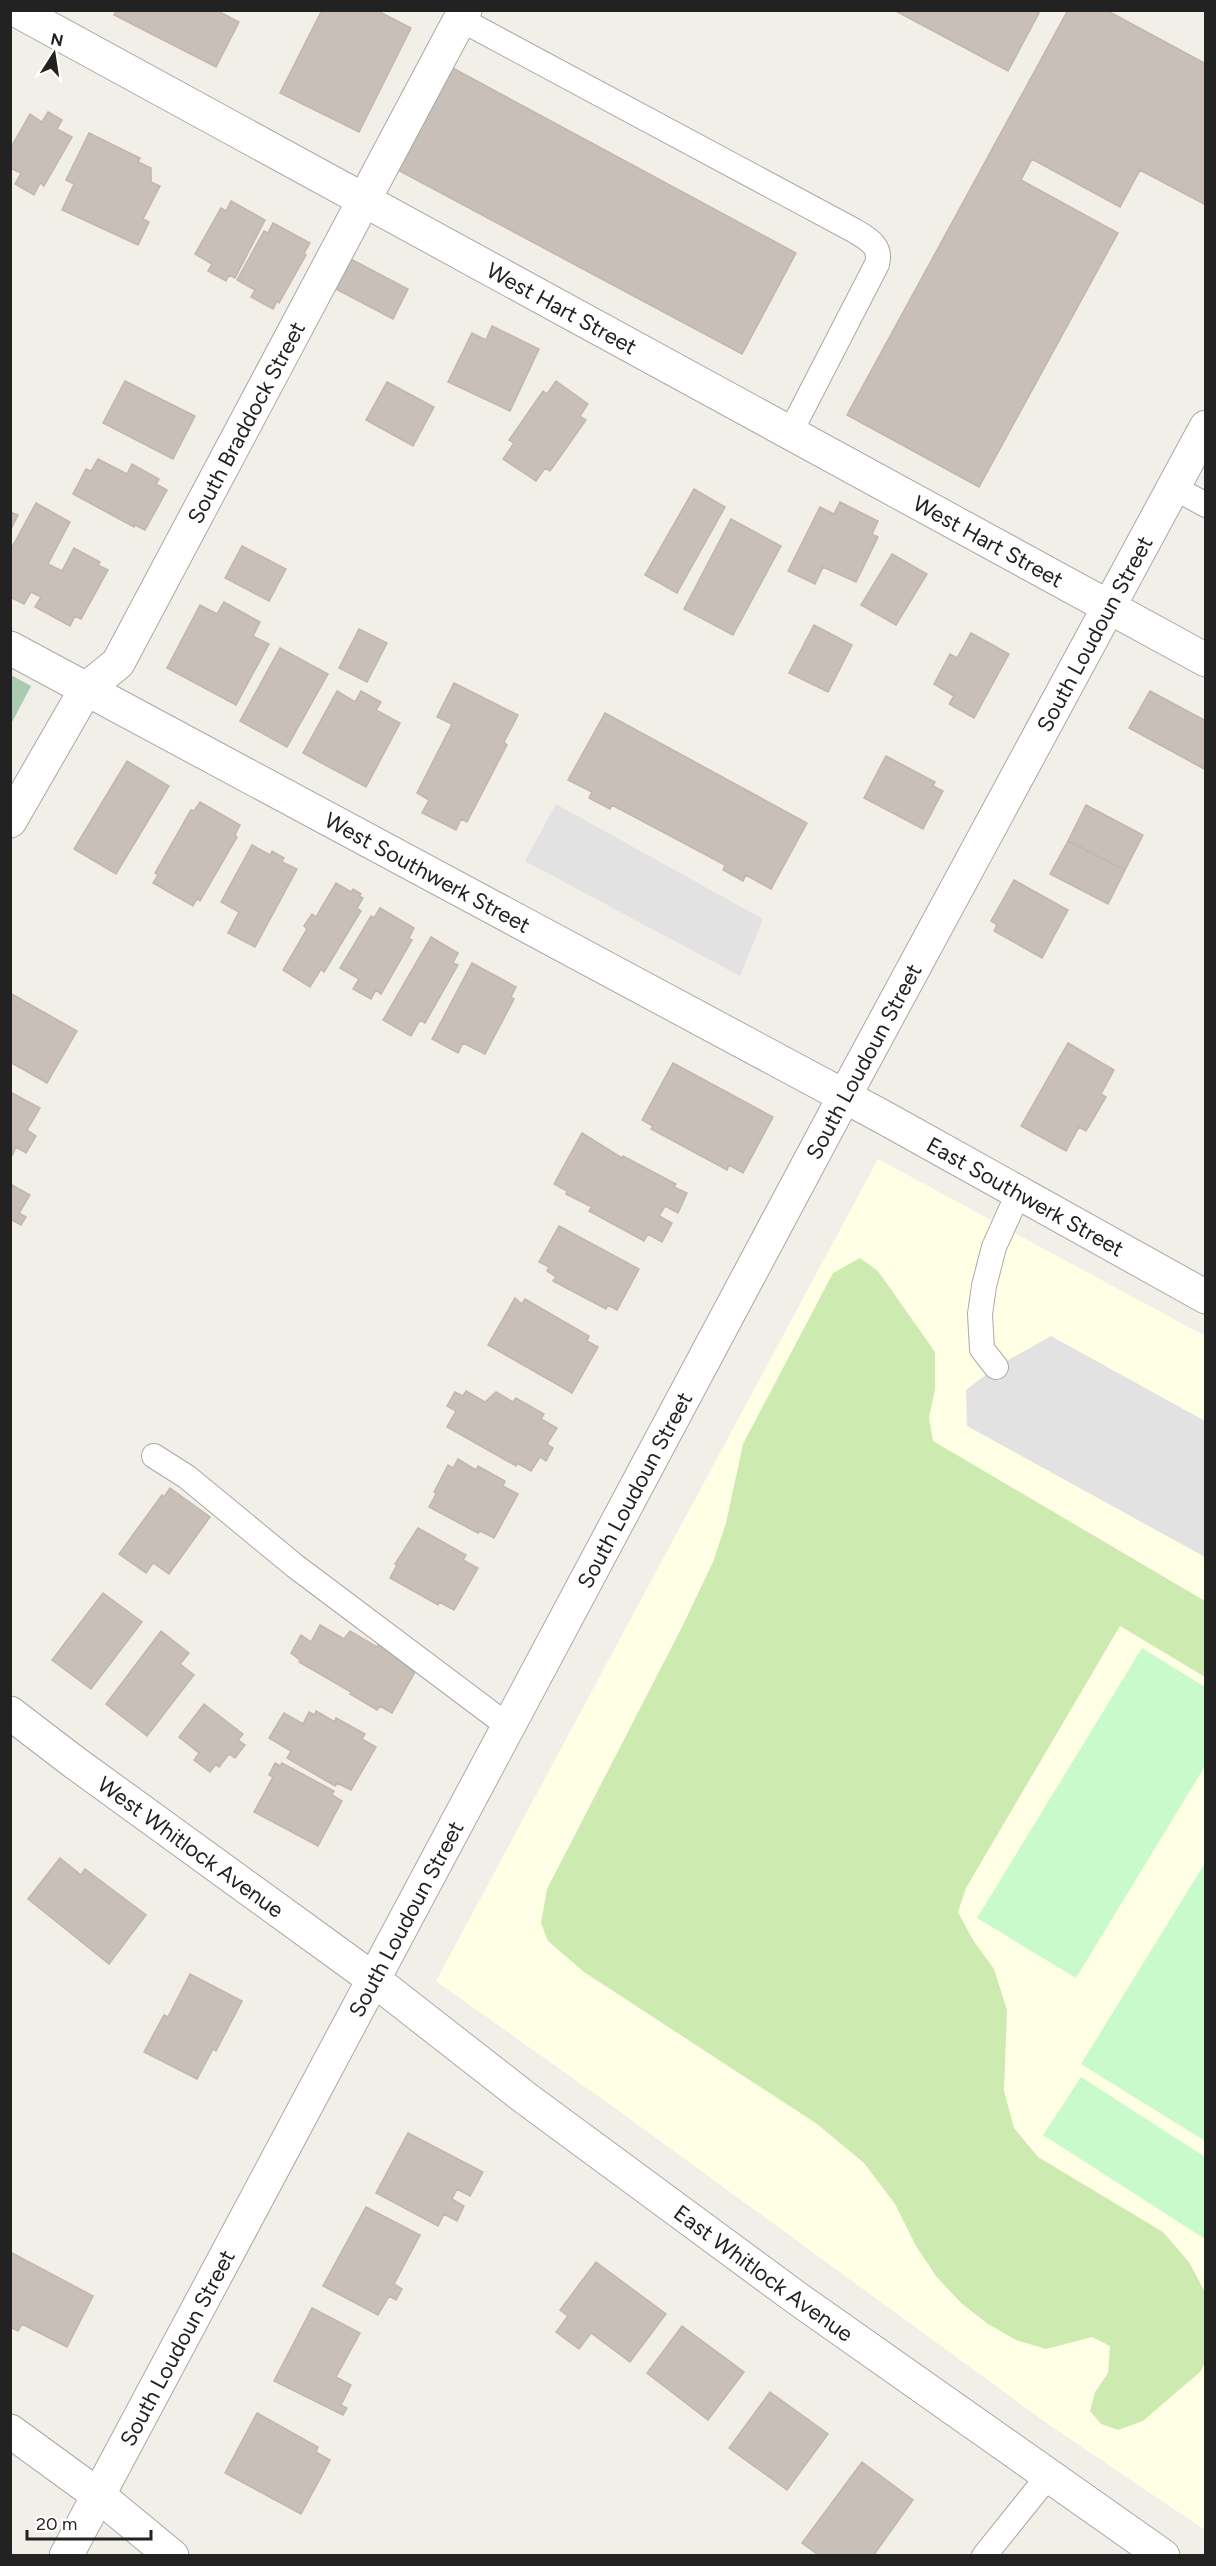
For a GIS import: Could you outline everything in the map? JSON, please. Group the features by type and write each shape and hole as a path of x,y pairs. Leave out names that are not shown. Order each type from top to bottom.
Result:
{"street":[{"name":"West Hart Street","path":"16,10 1206,660"},
{"name":"South Braddock Street","path":"10,821 86,688 118,663 463,15"},
{"name":"South Loudoun Street","path":"66,2556 844,1097 1206,427"},
{"name":"West Southwerk Street","path":"10,648 844,1097"},
{"name":"East Southwerk Street","path":"844,1097 1206,1297"},
{"name":"West Whitlock Avenue","path":"10,1713 373,1979"},
{"name":"East Whitlock Avenue","path":"373,1979 524,2097 798,2299 1164,2556"},
{"path":"10,2431 98,2495 172,2556"}],"lane":[{"path":"463,15 874,243 879,253 877,264 790,433"},
{"path":"1173,487 1206,505"},
{"path":"996,1367 982,1349 980,1314 984,1286 994,1247 1018,1194"},
{"path":"154,1456 188,1477 295,1566 508,1726"},
{"path":"984,2556 1049,2475"}],"shaded area":[{"path":"11,675 31,686 11,724"},
{"path":"556,804 763,919 740,976 525,861"},
{"path":"878,1159 1205,1336 1205,2530 1048,2424 619,2111 436,1981"},
{"path":"1051,1336 1205,1421 1205,1557 967,1426 966,1390 996,1367"}],"green space":[{"path":"860,1258 878,1271 935,1352 935,1389 929,1418 933,1441 1205,1601 1205,1677 1120,1626 966,1888 958,1912 973,1940 994,1969 1007,2010 1004,2091 1014,2128 1038,2157 1163,2232 1189,2262 1205,2292 1205,2361 1201,2371 1143,2421 1118,2430 1101,2424 1090,2411 1095,2392 1108,2373 1110,2346 1092,2337 1046,2349 1016,2340 988,2324 961,2303 936,2276 916,2246 895,2204 864,2163 817,2124 584,1972 548,1941 541,1923 547,1889 713,1562 726,1523 743,1444 833,1273"},
{"path":"1142,1648 1205,1687 1205,1766 1076,1978 977,1918"},
{"path":"1205,1863 1205,2141 1081,2064"},
{"path":"1081,2077 1205,2157 1205,2239 1043,2135"}],"building":[{"path":"116,10 216,10 239,22 216,67 114,15"},
{"path":"322,10 376,10 411,28 359,132 280,93"},
{"path":"894,10 1033,10 1039,13 1008,71"},
{"path":"1068,10 1106,10 1206,64 1206,205 1140,170 1120,207 1032,159 1021,180 1118,233 979,487 847,415"},
{"path":"449,66 796,253 742,354 394,168"},
{"path":"48,112 62,120 57,129 72,137 44,186 40,183 34,195 15,184 21,173 10,168 10,149 30,114 42,122"},
{"path":"89,133 140,158 138,162 151,168 151,182 160,186 143,219 149,222 138,245 62,210 74,184 66,180"},
{"path":"231,201 265,220 235,278 229,275 226,281 208,271 212,264 195,254 221,208 226,211"},
{"path":"273,223 310,243 304,253 306,255 279,303 277,301 273,309 251,297 255,290 237,280 264,231 268,233"},
{"path":"345,256 408,289 393,319 330,286"},
{"path":"492,326 539,349 510,411 448,382 472,333 486,340"},
{"path":"125,381 195,416 173,459 103,423"},
{"path":"556,381 588,404 580,416 586,420 550,471 545,468 536,481 503,459 514,443 509,440 543,391 547,394"},
{"path":"387,382 434,407 413,446 366,420"},
{"path":"98,459 127,474 132,464 159,479 156,484 167,490 145,530 135,525 134,527 73,494 86,469 91,471"},
{"path":"694,489 725,507 677,593 645,575"},
{"path":"840,502 878,521 872,534 878,537 856,582 823,567 815,584 788,571 820,507 834,514"},
{"path":"36,503 70,522 48,564 62,571 74,548 100,562 98,565 108,570 81,619 75,616 70,626 35,607 41,597 31,592 24,604 10,597 10,551"},
{"path":"10,512 18,515 10,531"},
{"path":"731,519 781,546 733,635 684,609"},
{"path":"242,546 286,569 269,601 225,578"},
{"path":"892,554 927,574 896,625 861,605"},
{"path":"224,602 260,622 253,636 269,644 236,705 167,668 200,605 217,614"},
{"path":"814,625 852,645 828,692 789,673"},
{"path":"359,629 387,643 367,682 339,668"},
{"path":"971,633 1009,654 974,718 949,704 954,696 934,684 950,654 957,658"},
{"path":"280,648 328,674 287,747 240,721"},
{"path":"454,683 518,715 504,742 507,745 467,822 461,819 456,830 422,813 429,800 417,793 452,724 437,717"},
{"path":"337,691 355,702 361,691 381,702 376,710 400,723 366,787 303,753"},
{"path":"1150,691 1206,721 1206,770 1129,728"},
{"path":"605,713 807,823 771,889 746,875 743,881 723,870 725,865 612,805 610,809 589,798 592,792 568,780"},
{"path":"886,756 935,782 933,786 943,791 923,829 864,798"},
{"path":"127,761 169,786 116,874 74,849"},
{"path":"200,802 240,825 235,835 237,837 200,901 197,899 193,906 153,883 158,875 155,873 191,810 194,811"},
{"path":"1086,805 1143,835 1125,870 1068,841"},
{"path":"1068,841 1125,870 1108,904 1050,874"},
{"path":"252,845 270,855 272,851 284,858 282,862 297,869 255,947 228,933 239,912 221,902"},
{"path":"1014,880 1068,910 1042,958 994,931 997,925 991,921"},
{"path":"336,883 351,892 353,889 361,894 359,896 363,898 357,908 361,911 324,972 321,969 310,987 283,970 307,929 304,926 312,914 316,917"},
{"path":"380,908 414,928 409,938 412,940 381,994 376,990 371,999 353,989 359,979 340,968 371,916 374,918"},
{"path":"431,937 458,953 453,963 458,965 425,1023 420,1020 411,1036 383,1020"},
{"path":"472,963 516,987 511,997 514,999 485,1054 463,1043 458,1053 432,1039"},
{"path":"10,993 77,1031 47,1083 10,1062"},
{"path":"1068,1043 1114,1070 1101,1094 1106,1097 1086,1131 1079,1127 1066,1151 1021,1126"},
{"path":"673,1063 773,1117 743,1173 729,1165 727,1170 651,1129 653,1126 642,1120"},
{"path":"10,1092 40,1108 27,1130 36,1136 26,1153 16,1147 12,1156"},
{"path":"582,1133 622,1158 623,1156 676,1184 674,1187 687,1193 678,1213 665,1206 659,1216 672,1223 662,1242 648,1234 644,1241 589,1211 592,1207 566,1194 567,1191 554,1184"},
{"path":"10,1184 30,1195 19,1213 26,1217 21,1225 10,1219"},
{"path":"559,1226 639,1269 617,1310 608,1305 606,1309 553,1281 556,1277 547,1271 549,1267 539,1262"},
{"path":"515,1298 522,1304 525,1299 589,1336 587,1341 598,1347 572,1393 488,1345"},
{"path":"466,1391 485,1402 496,1392 513,1402 516,1398 544,1414 541,1419 557,1428 547,1444 553,1448 546,1461 540,1457 531,1471 517,1463 516,1466 447,1427 456,1411 447,1406 455,1392 463,1396"},
{"path":"458,1459 476,1470 478,1466 505,1481 503,1486 518,1494 494,1538 480,1531 478,1533 429,1507 448,1465 453,1468"},
{"path":"170,1488 210,1517 169,1574 153,1563 146,1573 119,1554 162,1495 164,1497"},
{"path":"418,1528 466,1555 463,1560 478,1568 454,1610 439,1602 438,1605 390,1578 397,1565 395,1564"},
{"path":"103,1593 142,1622 91,1689 52,1660"},
{"path":"320,1625 344,1639 350,1631 377,1647 379,1643 407,1660 404,1665 415,1672 392,1713 380,1706 377,1710 350,1694 351,1692 299,1662 300,1660 291,1653 301,1635 311,1642"},
{"path":"161,1631 189,1653 180,1664 194,1675 147,1736 106,1704"},
{"path":"204,1704 243,1734 238,1740 245,1745 235,1758 229,1754 219,1767 216,1764 210,1772 194,1760 199,1753 179,1737"},
{"path":"316,1711 335,1722 336,1718 365,1734 362,1739 376,1747 351,1790 337,1783 335,1786 287,1758 291,1751 269,1738 284,1713 303,1724 309,1712 315,1715"},
{"path":"275,1763 280,1766 282,1763 334,1791 332,1795 342,1801 318,1846 254,1812 273,1777 269,1775"},
{"path":"60,1858 81,1875 85,1869 146,1915 109,1964 28,1899"},
{"path":"190,1974 242,2001 216,2051 213,2049 197,2079 144,2052 164,2015 168,2017"},
{"path":"408,2133 483,2172 470,2196 457,2189 452,2199 464,2206 457,2221 444,2214 438,2226 376,2193"},
{"path":"366,2207 420,2235 394,2284 402,2289 396,2300 389,2296 378,2315 323,2286"},
{"path":"10,2252 93,2296 67,2347 22,2324 18,2331 10,2327"},
{"path":"596,2262 666,2314 630,2362 591,2333 579,2349 556,2332 568,2316 560,2310"},
{"path":"312,2308 360,2333 336,2377 351,2385 341,2405 347,2408 343,2415 274,2381"},
{"path":"682,2326 744,2372 708,2420 647,2373"},
{"path":"770,2392 828,2434 787,2490 729,2448"},
{"path":"257,2413 318,2447 316,2452 330,2460 301,2514 225,2473"},
{"path":"862,2462 913,2500 873,2556 820,2556 802,2543"}]}
